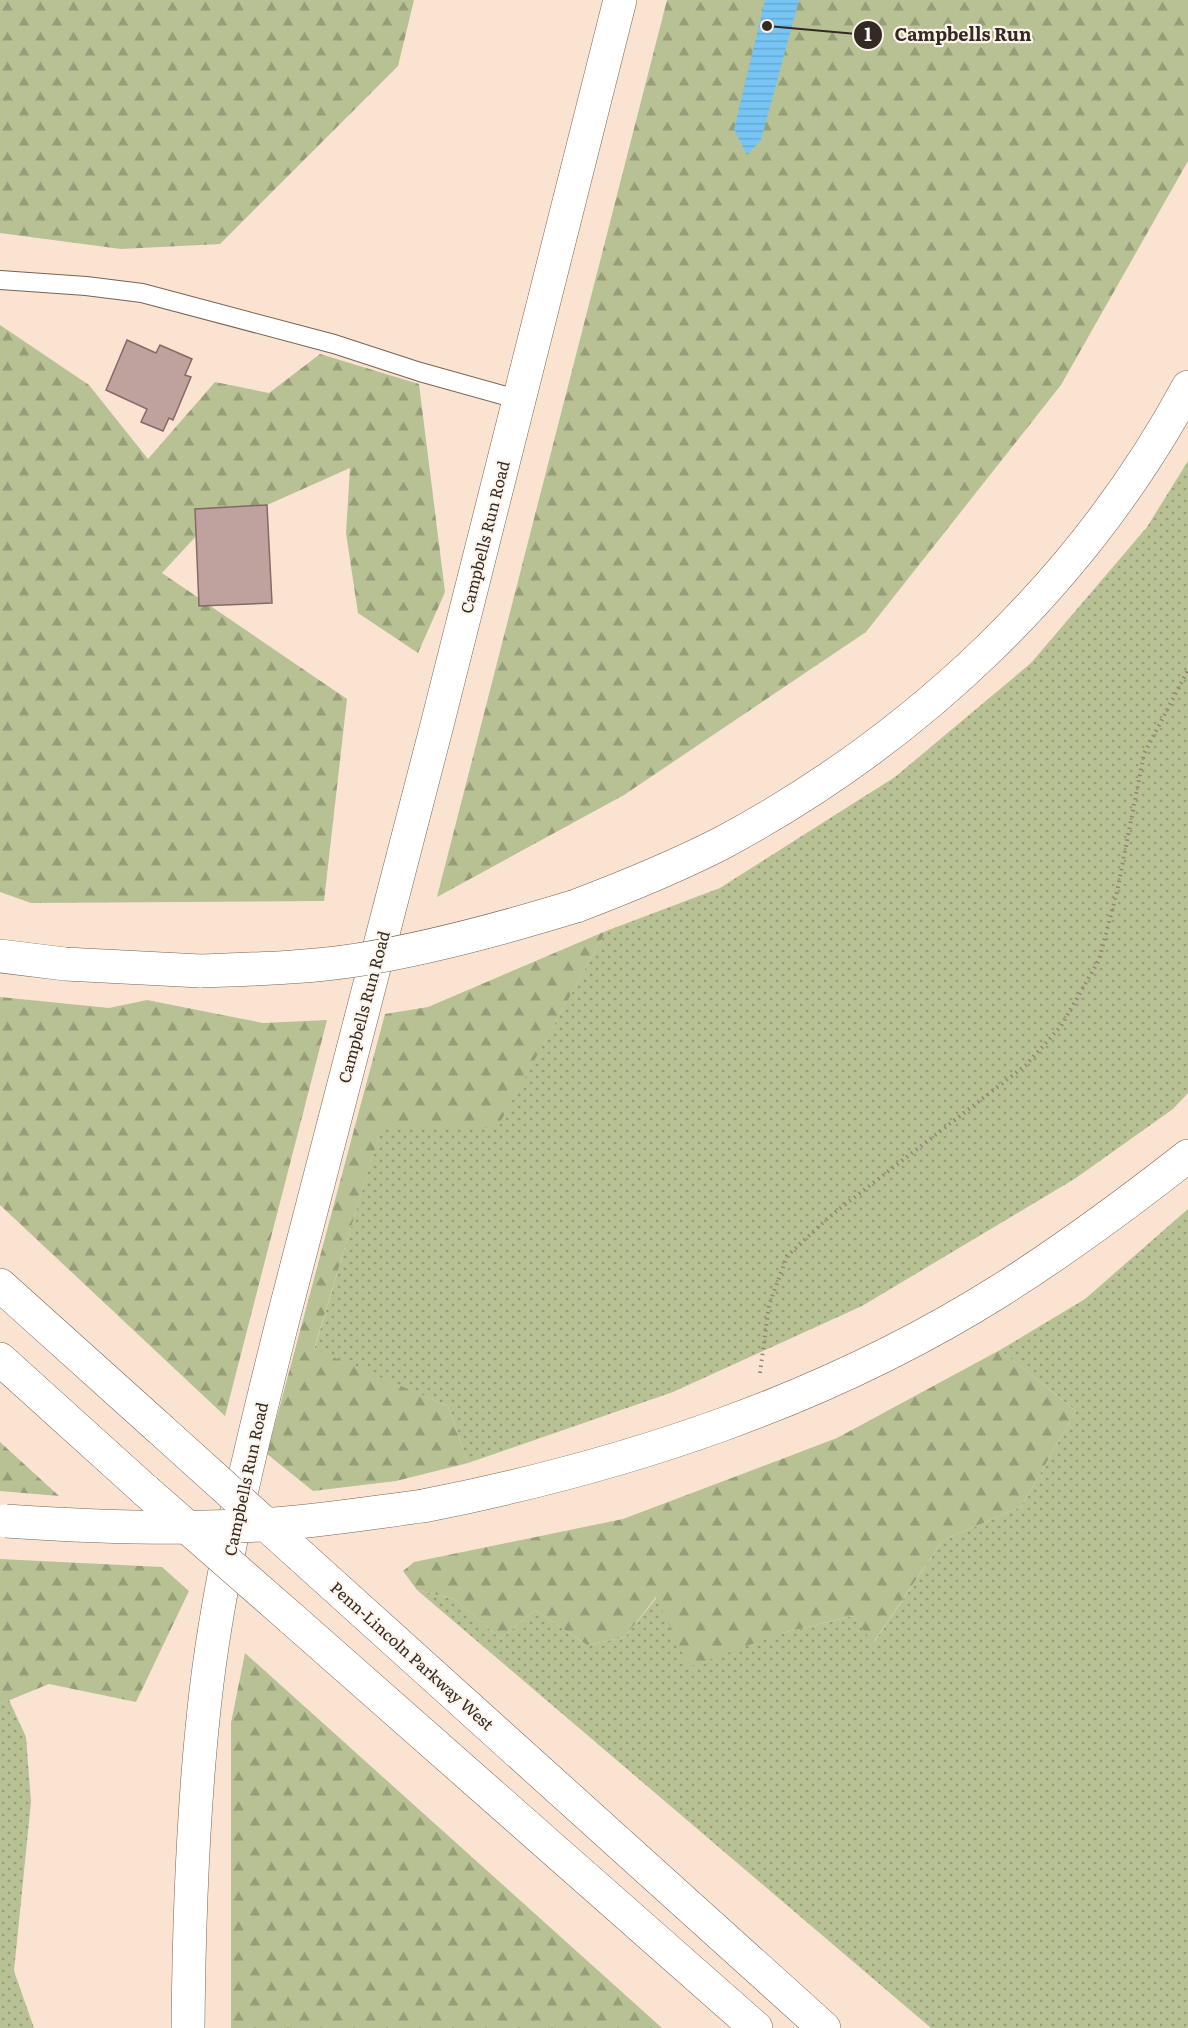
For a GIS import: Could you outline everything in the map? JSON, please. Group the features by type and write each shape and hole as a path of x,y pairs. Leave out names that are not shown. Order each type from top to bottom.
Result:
{"main road":[{"name":"Campbells Run Road","path":"188,2028 191,1870 198,1774 210,1663 257,1421 621,0"},
{"path":"0,956 65,964 201,972 278,968 356,960 432,946 576,906 649,878 730,838 787,806 852,764 909,721 965,672 1016,623 1064,570 1139,466 1188,387"},
{"path":"3,1520 94,1528 178,1528 262,1525 342,1517 423,1506 496,1491 569,1474 640,1453 754,1413 845,1374 927,1333 999,1291 1070,1244 1188,1156"},
{"name":"Penn-Lincoln Parkway West","path":"0,1285 824,2028"},
{"path":"0,1359 146,1491 756,2028"}],"lane":[{"path":"0,280 86,286 142,293 334,344 420,372 520,400"}],"path":[{"path":"754,1413 769,1305 787,1256 829,1217 1026,1065 1061,1026 1099,960 1117,892 1144,754 1188,670"}],"green space":[{"path":"0,0 414,0 398,66 220,244 121,249 0,233"},
{"path":"667,0 1188,0 1188,161 1061,385 866,632 624,795 437,897"},
{"path":"0,325 89,385 148,459 215,382 269,393 320,354 419,384 445,592 418,653 358,613 346,533 350,468 267,505 211,520 162,573 347,699 324,901 31,903 0,892"},
{"path":"1188,461 1188,1093 1173,1109 1076,1178 862,1306 673,1392 468,1463 448,1406 314,1350 382,1125 497,1127 606,931 720,888 895,777 1031,663 1147,527"},
{"path":"606,931 497,1128 382,1126 314,1349 448,1406 468,1463 396,1481 313,1491 267,1454 385,1014 428,1007"},
{"path":"0,997 109,1008 147,1000 263,1023 327,1020 225,1416 0,1205"},
{"path":"1188,1209 1188,2028 931,2028 417,1590 454,1599 501,1639 535,1610 587,1645 625,1637 657,1597 782,1633 853,1616 874,1642 943,1540 1021,1507 1076,1411 1000,1350 1085,1299"},
{"path":"1000,1350 1076,1411 1021,1507 943,1540 873,1643 853,1616 782,1633 689,1667 656,1597 625,1637 587,1645 535,1610 501,1639 454,1599 417,1590 403,1571 414,1562 623,1519 837,1438"},
{"path":"0,1442 59,1496 0,1491"},
{"path":"0,1559 162,1567 189,1591 136,1702 49,1684 0,1704"},
{"path":"245,1653 662,2028 231,2028 231,1723"},
{"path":"9,1700 26,1737 31,1802 14,1971 34,2028 0,2028 0,1704"}],"water":[{"path":"765,0 799,0 761,140 747,155 734,129"}],"building":[{"path":"127,340 156,353 160,345 192,359 185,375 191,377 173,420 169,418 163,431 141,422 147,409 106,390"},
{"path":"267,505 272,603 199,606 195,509"}],"place":[{"name":"Campbells Run","path":"767,26"}]}
